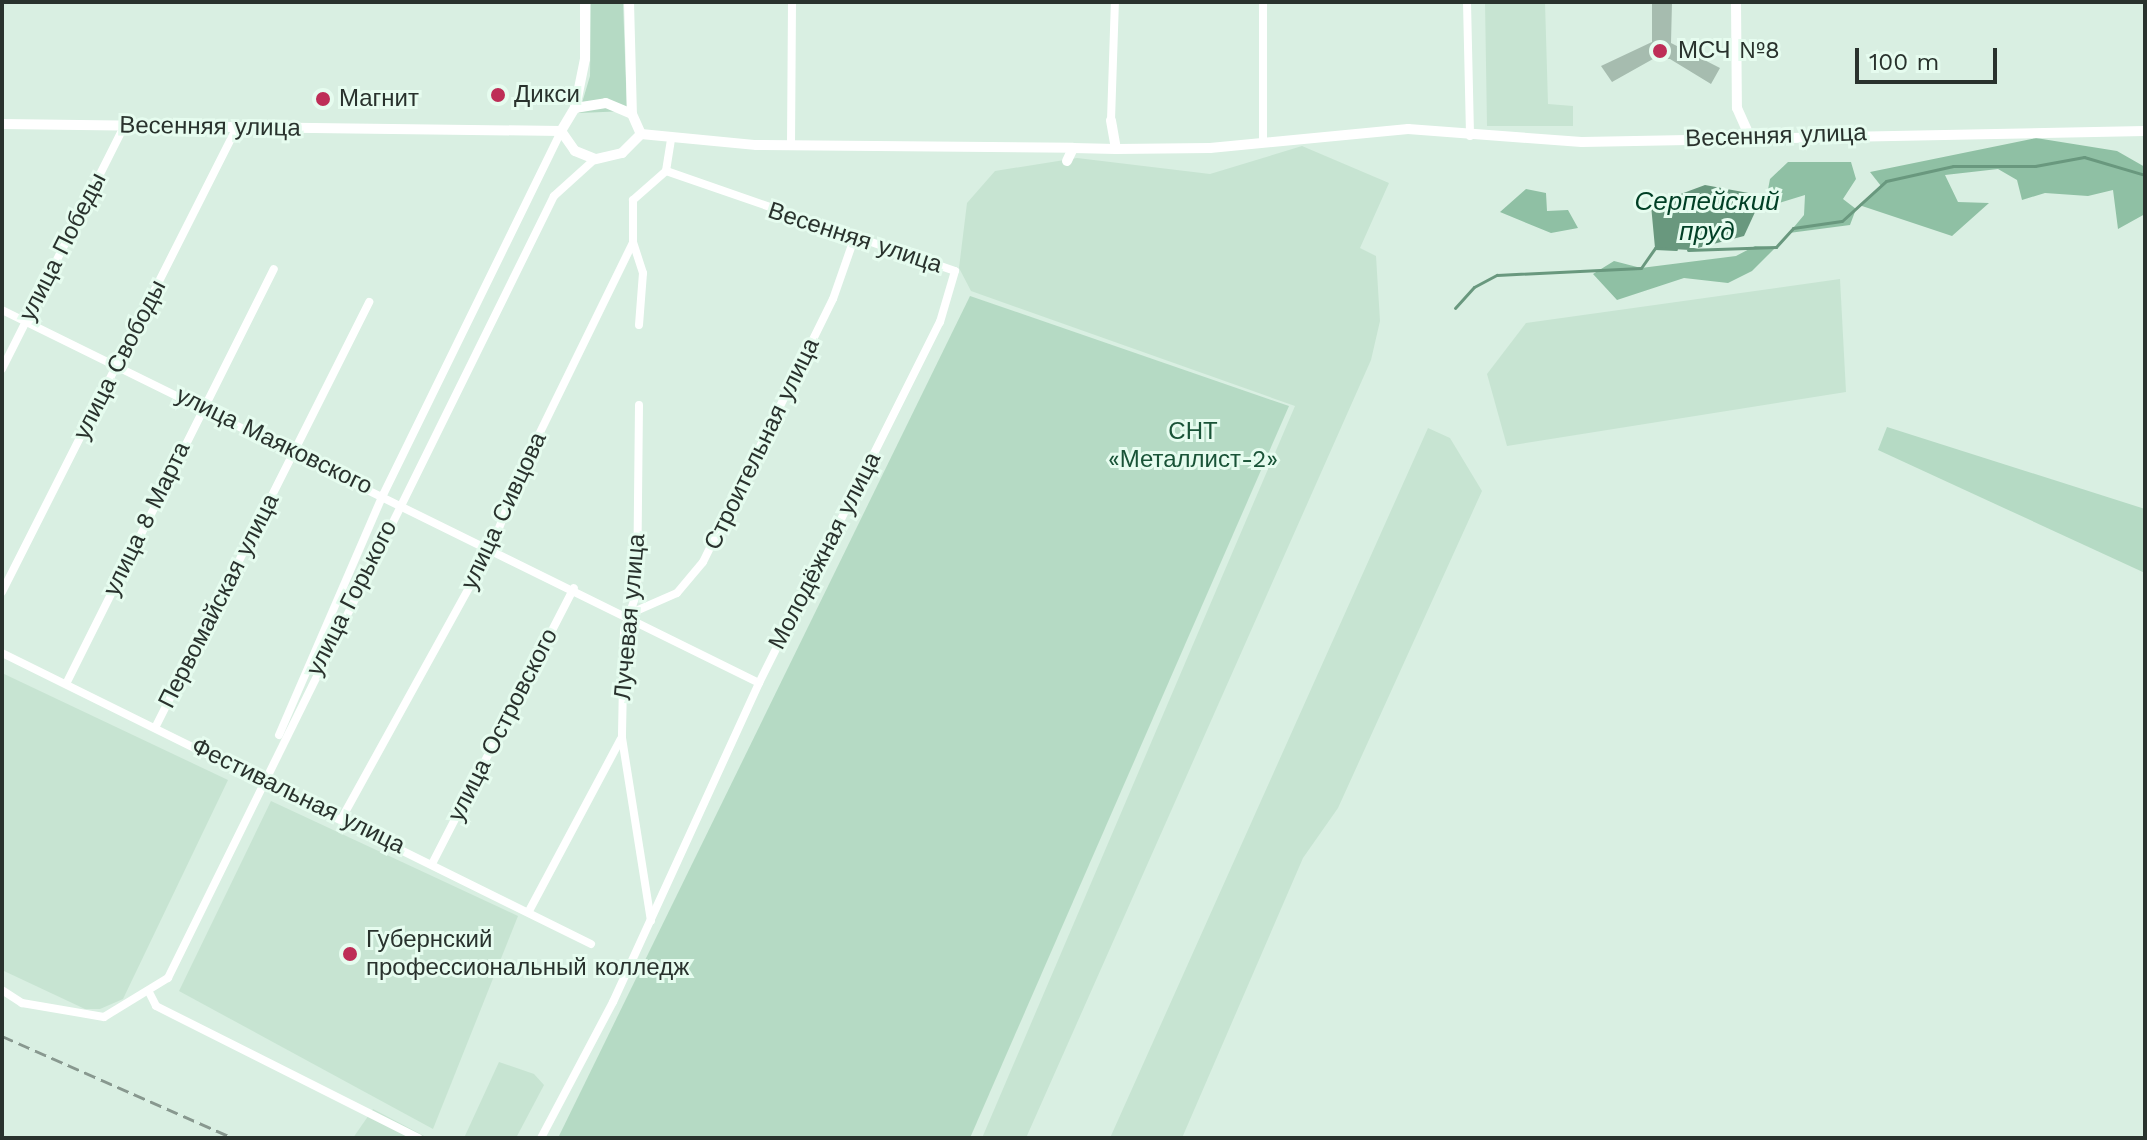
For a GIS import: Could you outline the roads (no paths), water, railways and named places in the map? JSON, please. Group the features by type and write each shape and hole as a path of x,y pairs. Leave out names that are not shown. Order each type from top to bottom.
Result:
{"street":[{"path":"585,2 585,59 575,108 561,131 575,151 595,159 622,153 641,134 632,114 629,2"},
{"path":"791,146 792,2"},
{"path":"1115,2 1111,120 1116,149"},
{"path":"1263,2 1263,140"},
{"path":"1467,2 1470,137"},
{"path":"1736,2 1737,108 1749,135"},
{"path":"575,108 606,103 632,114"},
{"name":"Весенняя улица","path":"2,124 561,131"},
{"name":"улица Победы","path":"2,369 124,126"},
{"name":"улица Свободы","path":"2,592 237,127"},
{"name":"Весенняя улица","path":"641,134 671,140 791,146 1116,149 1408,129 1470,137 1582,142 1749,135 2145,131"},
{"name":"улица Горького","path":"263,776 310,652 561,131"},
{"path":"639,325 643,273 633,243 633,200 666,171 671,140"},
{"path":"1067,161 1073,148"},
{"name":"улица Горького","path":"263,776 554,196 595,159"},
{"name":"Весенняя улица","path":"666,171 854,239 955,271"},
{"name":"Строительная улица","path":"629,614 677,593 703,562 833,299 854,239"},
{"name":"улица Сивцова","path":"343,816 491,548 525,463 633,243"},
{"name":"улица 8 Марта","path":"66,684 202,407 274,269"},
{"name":"Молодёжная улица","path":"541,1138 651,922 690,828 759,683 940,322 955,271"},
{"name":"Первомайская улица","path":"155,728 369,302"},
{"name":"улица Маяковского","path":"2,310 629,614 759,683"},
{"name":"Лучевая улица","path":"639,405 637,592 629,614 622,738 651,922"},
{"name":"улица Островского","path":"433,862 574,588"},
{"name":"Фестивальная улица","path":"2,653 155,728 263,776 591,944"},
{"path":"529,911 622,738"},
{"path":"2,990 22,1003 104,1017 150,994 168,978 263,776"},
{"path":"150,994 156,1006 419,1138"}],"water":[{"name":"Серпейский пруд","path":"1705,185 1754,194 1756,210 1744,236 1690,250 1655,248 1651,205"}],"waterway":[{"path":"1688,250 1776,247 1793,228 1842,221 1886,181 1953,166 2035,166 2084,157 2145,175"},
{"path":"1455,308 1474,287 1497,275 1641,268 1655,248 1676,249"}],"railway":[{"path":"2,1036 233,1138"}],"place":[{"name":"МСЧ №8","path":"1660,51"},
{"name":"Дикси","path":"498,95"},
{"name":"Магнит","path":"323,99"},
{"name":"Губернский профессиональный колледж","path":"350,954"}],"park label":[{"name":"СНТ «Металлист-2»","path":"1193,446"}]}
